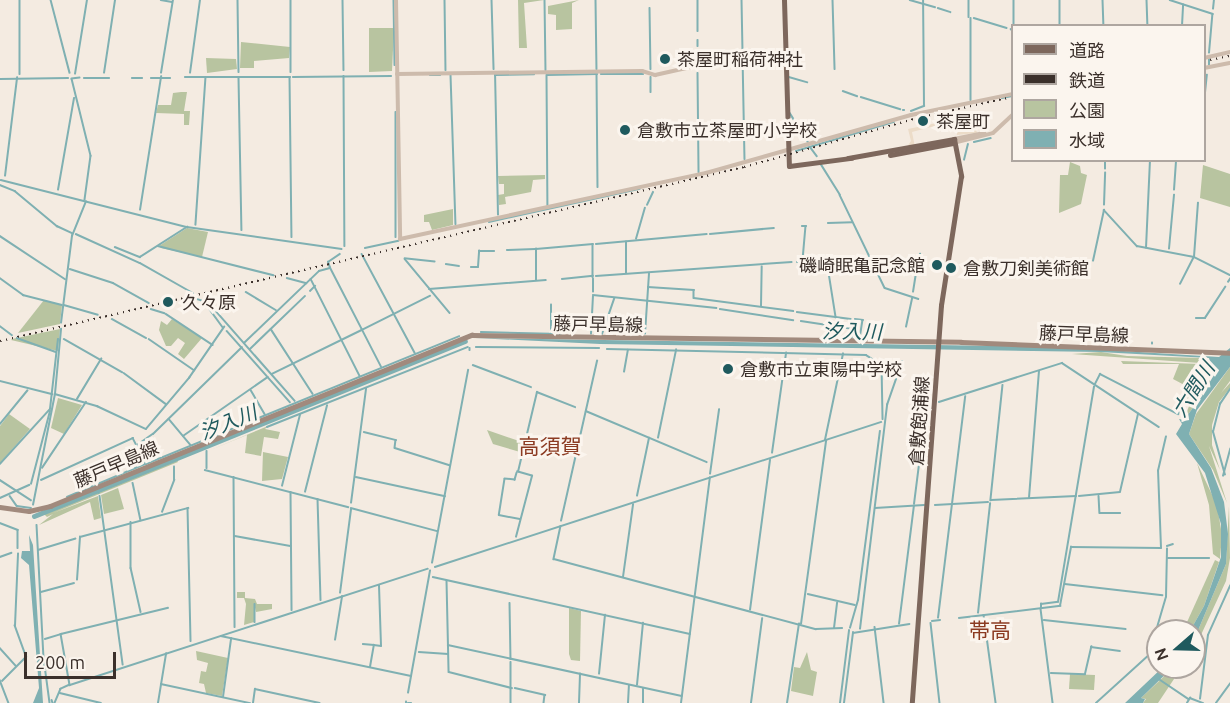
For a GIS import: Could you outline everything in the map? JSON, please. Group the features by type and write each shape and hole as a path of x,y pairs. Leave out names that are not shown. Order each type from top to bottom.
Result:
{"main road":[{"path":"784,0 789,166 954,141"},
{"path":"848,158 906,154 954,141"},
{"name":"倉敷飽浦線","path":"912,703 939,343 961,176 954,141"},
{"path":"928,144 943,145"},
{"path":"880,153 906,154"},
{"name":"藤戸早島線","path":"0,507 29,511 50,506 472,335 939,343 1230,353"}],"street":[{"path":"396,0 400,239 788,152 911,116 1011,94"},
{"path":"1206,58 1230,52"},
{"path":"1206,68 1230,63"},
{"path":"397,74 642,71 655,75 700,65"},
{"path":"954,141 997,131 1011,116"}],"green space":[{"path":"518,0 544,0 524,3 527,48 519,48"},
{"path":"579,0 572,3 572,29 556,30 556,15 548,14 548,6"},
{"path":"369,28 394,28 392,71 369,72"},
{"path":"241,42 290,47 289,58 254,61 254,68 240,68"},
{"path":"206,58 236,59 237,69 207,73"},
{"path":"187,92 184,111 190,111 189,125 184,125 184,114 156,113 158,105 171,105 173,93"},
{"path":"1070,162 1080,166 1081,173 1087,175 1081,204 1059,213 1060,175 1068,175"},
{"path":"1203,165 1230,174 1230,207 1200,198"},
{"path":"545,175 545,179 533,180 531,192 505,197 506,204 499,205 498,195 504,194 504,184 499,184 498,176"},
{"path":"453,209 453,225 432,230 429,222 424,222 424,215"},
{"path":"187,228 208,232 202,257 159,246"},
{"path":"44,300 62,305 60,324 18,333"},
{"path":"172,319 202,338 184,359 178,354 185,343 178,338 171,346 166,346 159,330 161,321 167,325"},
{"path":"60,329 58,351 11,340 12,339"},
{"path":"1101,352 1127,356 1202,358 1200,363 1072,354"},
{"path":"1206,359 1212,364 1209,386 1184,420"},
{"path":"1121,361 1200,364 1193,389 1180,414 1179,409 1191,388 1195,370 1190,388 1173,379 1179,364 1123,364"},
{"path":"1230,367 1230,381 1221,393 1230,383 1230,388 1219,402 1212,425 1212,445 1220,470 1209,446 1227,503 1213,470 1189,434 1196,414"},
{"path":"58,398 82,405 64,434 51,428"},
{"path":"9,414 30,429 0,463 0,426"},
{"path":"268,426 265,429 280,432 278,439 264,437 261,456 245,453 247,435 208,451"},
{"path":"487,430 522,442 520,452 493,444"},
{"path":"263,452 288,457 282,479 262,481"},
{"path":"177,460 178,462 53,513 98,496 101,518 94,520 90,502 39,525 53,514 47,517 44,514"},
{"path":"1197,463 1217,505 1222,535 1220,559 1213,554 1209,505"},
{"path":"118,488 124,509 104,514 101,495"},
{"path":"1229,506 1230,558 1226,581 1206,624 1206,619 1203,619 1226,564"},
{"path":"1215,560 1219,562 1204,606 1197,619 1188,619"},
{"path":"237,592 245,592 245,598 255,599 257,604 272,604 272,609 256,612 254,603 254,622 244,625 246,604 244,598 237,598"},
{"path":"569,608 581,611 580,661 571,660 569,654"},
{"path":"196,651 228,658 222,696 206,693 204,684 199,683 201,671 206,672 208,663 197,660"},
{"path":"807,652 811,670 817,672 813,696 791,691 794,667 800,668"},
{"path":"1070,674 1095,675 1094,690 1069,689"},
{"path":"1161,679 1174,679 1158,703 1143,703 1146,699 1141,698"}],"shaded area":[{"path":"973,118 977,133 957,135 953,125 946,123 912,132 915,147 907,147 911,141 908,129 956,119 958,130 964,128 962,120"}],"water":[{"path":"475,338 1059,347 1219,357 1230,348 1230,367 1197,410 1189,434 1211,468 1224,502 1228,534 1226,564 1203,619 1197,619 1204,606 1221,557 1221,524 1205,473 1176,434 1182,424 1179,419 1184,420 1209,386 1212,370 1209,358 1100,352 600,344"},
{"path":"29,535 33,545 43,703 33,703 39,688 29,565 21,558 22,551 30,551"},
{"path":"1150,679 1161,679 1141,698 1145,699 1143,703 1125,703"}],"waterway":[{"path":"20,0 20,74"},
{"path":"51,0 70,73"},
{"path":"75,74 87,0"},
{"path":"104,73 115,0"},
{"path":"161,0 172,2"},
{"path":"161,73 173,0"},
{"path":"190,73 200,0"},
{"path":"238,0 239,72"},
{"path":"291,0 291,72"},
{"path":"343,0 344,70"},
{"path":"394,0 395,65"},
{"path":"445,0 446,70"},
{"path":"492,0 494,69"},
{"path":"545,0 546,70"},
{"path":"596,0 597,69"},
{"path":"698,0 698,31"},
{"path":"742,0 743,51"},
{"path":"833,0 835,69"},
{"path":"910,0 935,7"},
{"path":"911,111 924,106 923,0"},
{"path":"969,0 969,17"},
{"path":"1014,0 1014,24"},
{"path":"1060,0 1060,24"},
{"path":"1103,0 1104,24"},
{"path":"1147,0 1148,24"},
{"path":"1170,0 1213,14"},
{"path":"1213,9 1214,0"},
{"path":"1182,24 1183,5"},
{"path":"650,8 651,69"},
{"path":"938,8 950,12"},
{"path":"1209,53 1212,15"},
{"path":"971,18 971,100"},
{"path":"974,18 1007,28"},
{"path":"698,40 698,46"},
{"path":"743,56 745,159"},
{"path":"1209,59 1209,65"},
{"path":"698,73 699,172"},
{"path":"498,215 495,75 534,74"},
{"path":"597,74 598,187"},
{"path":"547,75 597,74"},
{"path":"601,74 643,74"},
{"path":"430,75 440,75"},
{"path":"451,75 456,224"},
{"path":"547,75 548,205"},
{"path":"1206,84 1207,75"},
{"path":"344,76 345,246"},
{"path":"293,77 391,76"},
{"path":"140,210 161,77"},
{"path":"185,77 206,77 196,225"},
{"path":"206,77 290,77 292,237"},
{"path":"651,77 651,92"},
{"path":"789,77 807,82"},
{"path":"5,176 17,78"},
{"path":"0,79 68,78"},
{"path":"80,78 72,79 91,156 85,200"},
{"path":"84,78 109,78"},
{"path":"132,78 142,78"},
{"path":"151,78 170,78"},
{"path":"239,78 242,230"},
{"path":"843,91 857,96"},
{"path":"1002,98 1011,96"},
{"path":"861,97 900,109"},
{"path":"58,190 74,98"},
{"path":"396,112 396,237"},
{"path":"790,113 808,142"},
{"path":"796,151 894,122"},
{"path":"974,142 991,138"},
{"path":"964,160 968,144"},
{"path":"811,148 817,156"},
{"path":"1105,162 1105,169"},
{"path":"1146,248 1150,162"},
{"path":"1174,190 1176,162"},
{"path":"821,164 840,195 885,288 918,299"},
{"path":"1104,205 1105,173"},
{"path":"1,180 187,227 341,249"},
{"path":"0,185 15,191 57,226 72,233"},
{"path":"489,222 639,189"},
{"path":"647,205 653,192"},
{"path":"1169,249 1174,195"},
{"path":"61,323 72,236 86,202"},
{"path":"1180,284 1194,257 1198,203"},
{"path":"636,239 645,208"},
{"path":"1093,261 1104,210 1137,246 1194,257 1230,275"},
{"path":"828,223 852,222"},
{"path":"802,226 806,226 803,260"},
{"path":"115,247 140,257 187,227"},
{"path":"710,234 774,228"},
{"path":"76,234 140,263 193,293"},
{"path":"596,244 707,234"},
{"path":"0,236 65,279"},
{"path":"365,248 398,241"},
{"path":"626,242 626,273"},
{"path":"536,280 536,249 593,244 593,277"},
{"path":"158,246 273,275"},
{"path":"507,250 535,249"},
{"path":"471,267 478,267 479,251 494,251"},
{"path":"244,343 319,271 330,268 328,262 340,254"},
{"path":"362,254 415,353"},
{"path":"435,262 405,259 450,313"},
{"path":"797,262 827,260 836,317"},
{"path":"596,276 792,262"},
{"path":"446,264 459,266"},
{"path":"761,306 762,267"},
{"path":"272,374 362,330 330,268"},
{"path":"70,269 113,283 149,303"},
{"path":"913,292 916,273"},
{"path":"645,334 649,274"},
{"path":"562,279 593,276"},
{"path":"0,278 23,295 62,305"},
{"path":"287,278 306,283"},
{"path":"311,279 360,376"},
{"path":"593,279 593,292"},
{"path":"429,289 546,280"},
{"path":"310,291 315,286"},
{"path":"648,287 694,290 694,298 793,311"},
{"path":"1196,318 1205,318 1225,287"},
{"path":"246,292 276,310"},
{"path":"593,295 716,308"},
{"path":"250,349 305,296"},
{"path":"381,367 362,330 430,296"},
{"path":"591,334 593,297"},
{"path":"194,298 203,301"},
{"path":"602,334 614,299"},
{"path":"906,327 912,299"},
{"path":"209,303 295,401"},
{"path":"206,304 223,327"},
{"path":"64,305 98,315"},
{"path":"551,305 551,333"},
{"path":"151,309 164,313"},
{"path":"720,309 793,320"},
{"path":"797,312 851,319"},
{"path":"166,314 213,345"},
{"path":"112,319 146,338"},
{"path":"855,319 863,320 860,338"},
{"path":"801,321 853,329 852,338"},
{"path":"0,326 12,335"},
{"path":"55,394 97,406 146,429 189,378 224,327"},
{"path":"33,505 55,394 61,329"},
{"path":"271,329 313,394"},
{"path":"227,331 290,402"},
{"path":"481,332 561,334"},
{"path":"41,480 133,438 146,464 459,336"},
{"path":"17,338 56,352"},
{"path":"0,464 50,409 58,339"},
{"path":"64,339 122,372"},
{"path":"149,339 194,370"},
{"name":"汐入川","path":"34,516 465,341"},
{"path":"137,445 153,434 242,347"},
{"path":"267,427 468,347"},
{"path":"476,347 599,348"},
{"path":"607,349 866,355 882,365 883,419"},
{"path":"624,372 628,350"},
{"path":"658,438 676,350"},
{"path":"772,453 786,353"},
{"path":"825,440 843,354"},
{"path":"77,399 101,359"},
{"path":"561,521 597,361"},
{"path":"860,629 887,405 902,362"},
{"path":"939,402 1062,363 1159,427"},
{"path":"473,365 531,387"},
{"path":"432,563 468,370"},
{"name":"六間川","path":"1095,384 1100,374 1178,414 1195,370"},
{"path":"1029,498 1039,371"},
{"path":"124,373 166,404"},
{"path":"183,436 268,377"},
{"path":"0,381 52,394"},
{"path":"1003,385 991,500 1076,496"},
{"path":"1041,608 1041,604 1058,602 1094,387"},
{"path":"351,503 366,389"},
{"path":"1225,475 1213,432 1220,404 1230,389"},
{"path":"251,390 265,414"},
{"path":"0,424 27,391"},
{"path":"537,392 575,407"},
{"path":"516,537 532,476 518,472 537,392"},
{"path":"938,618 965,397"},
{"path":"42,468 86,402"},
{"path":"305,492 327,406"},
{"path":"914,504 926,409"},
{"path":"710,474 719,410"},
{"path":"31,484 50,411"},
{"path":"586,411 707,462"},
{"path":"1079,496 1120,492 1138,414"},
{"path":"282,486 300,415"},
{"path":"169,419 191,445"},
{"path":"435,567 881,422"},
{"path":"850,628 858,600 880,431"},
{"path":"364,432 396,440 395,448 449,465"},
{"path":"959,618 1060,606 1071,547 1161,548 1158,471 1166,437"},
{"path":"637,496 649,438"},
{"path":"801,624 826,441"},
{"path":"1223,476 1230,449"},
{"path":"207,451 207,468"},
{"path":"750,610 770,460"},
{"path":"67,497 145,464"},
{"path":"162,512 174,480 174,467"},
{"path":"205,470 348,507"},
{"path":"517,473 515,480 505,479 499,515 520,519"},
{"path":"234,477 235,627"},
{"path":"356,477 445,496"},
{"path":"681,703 710,478"},
{"path":"0,480 31,500"},
{"path":"133,483 141,520"},
{"path":"0,498 29,485"},
{"path":"291,492 292,610"},
{"path":"10,496 17,506 31,508"},
{"path":"100,496 123,664"},
{"path":"1099,496 1100,513 1120,513"},
{"path":"318,499 321,600"},
{"path":"935,505 988,502"},
{"path":"978,613 990,504"},
{"path":"623,577 633,505"},
{"path":"875,508 924,505"},
{"path":"899,624 914,506"},
{"path":"77,580 80,537 188,508 191,641"},
{"path":"351,508 437,531"},
{"path":"340,593 351,510"},
{"path":"131,522 131,568 141,612"},
{"path":"0,523 18,530 18,548"},
{"path":"37,525 44,658 50,703"},
{"path":"561,526 554,559 816,629 842,628"},
{"path":"235,536 290,546"},
{"path":"38,550 75,539"},
{"path":"1167,546 1173,544"},
{"path":"1096,703 1149,655 1166,597 1167,549"},
{"path":"0,557 11,553"},
{"path":"2,681 26,657 15,626 18,554"},
{"path":"1168,558 1209,558"},
{"path":"70,685 428,569"},
{"path":"408,693 430,571"},
{"path":"433,577 690,634"},
{"path":"447,581 449,672 512,688"},
{"path":"41,592 74,583"},
{"path":"1065,584 1162,595"},
{"path":"370,667 374,645 381,646 379,586"},
{"path":"1200,699 1208,635 1230,586"},
{"path":"808,594 855,605"},
{"path":"335,640 342,597"},
{"path":"510,603 511,659"},
{"path":"834,628 837,603"},
{"path":"255,604 255,622"},
{"path":"61,634 168,608"},
{"path":"1041,609 1053,703"},
{"path":"599,674 605,615"},
{"path":"984,615 996,703"},
{"path":"751,703 762,619"},
{"path":"932,621 940,620"},
{"path":"1044,620 1126,629"},
{"path":"637,685 643,623"},
{"path":"931,623 940,703"},
{"path":"787,703 799,624"},
{"path":"844,703 853,633 909,624"},
{"path":"875,627 884,703"},
{"path":"840,703 849,631"},
{"path":"45,639 61,634 70,685 61,689 55,703"},
{"path":"221,636 411,676"},
{"path":"223,697 231,639"},
{"path":"363,644 374,645"},
{"path":"448,645 681,696"},
{"path":"1051,673 1085,674 1091,647 1120,651"},
{"path":"0,648 16,666"},
{"path":"419,652 448,654"},
{"path":"158,703 166,654"},
{"path":"511,662 511,703"},
{"path":"579,703 580,674"},
{"path":"1159,679 1189,699"},
{"path":"0,680 9,703"},
{"path":"161,684 250,703"},
{"path":"1216,703 1230,684"},
{"path":"628,703 629,686"},
{"path":"515,688 545,695 544,703"},
{"path":"253,703 255,689 320,703"},
{"path":"643,689 643,703"},
{"path":"60,693 101,703"},
{"path":"1187,703 1190,698 1203,703"}],"railway":[{"path":"1206,61 1230,56"},
{"path":"0,341 744,167 917,118 1011,97"}],"place":[{"name":"茶屋町稲荷神社","path":"665,59"},
{"name":"茶屋町","path":"923,121"},
{"name":"倉敷市立茶屋町小学校","path":"625,130"},
{"name":"磯崎眠亀記念館","path":"937,265"},
{"name":"倉敷刀剣美術館","path":"951,268"},
{"name":"久々原","path":"168,302"},
{"name":"倉敷市立東陽中学校","path":"728,369"}],"district":[{"name":"高須賀","path":"550,446"},
{"name":"帯高","path":"990,630"}]}
